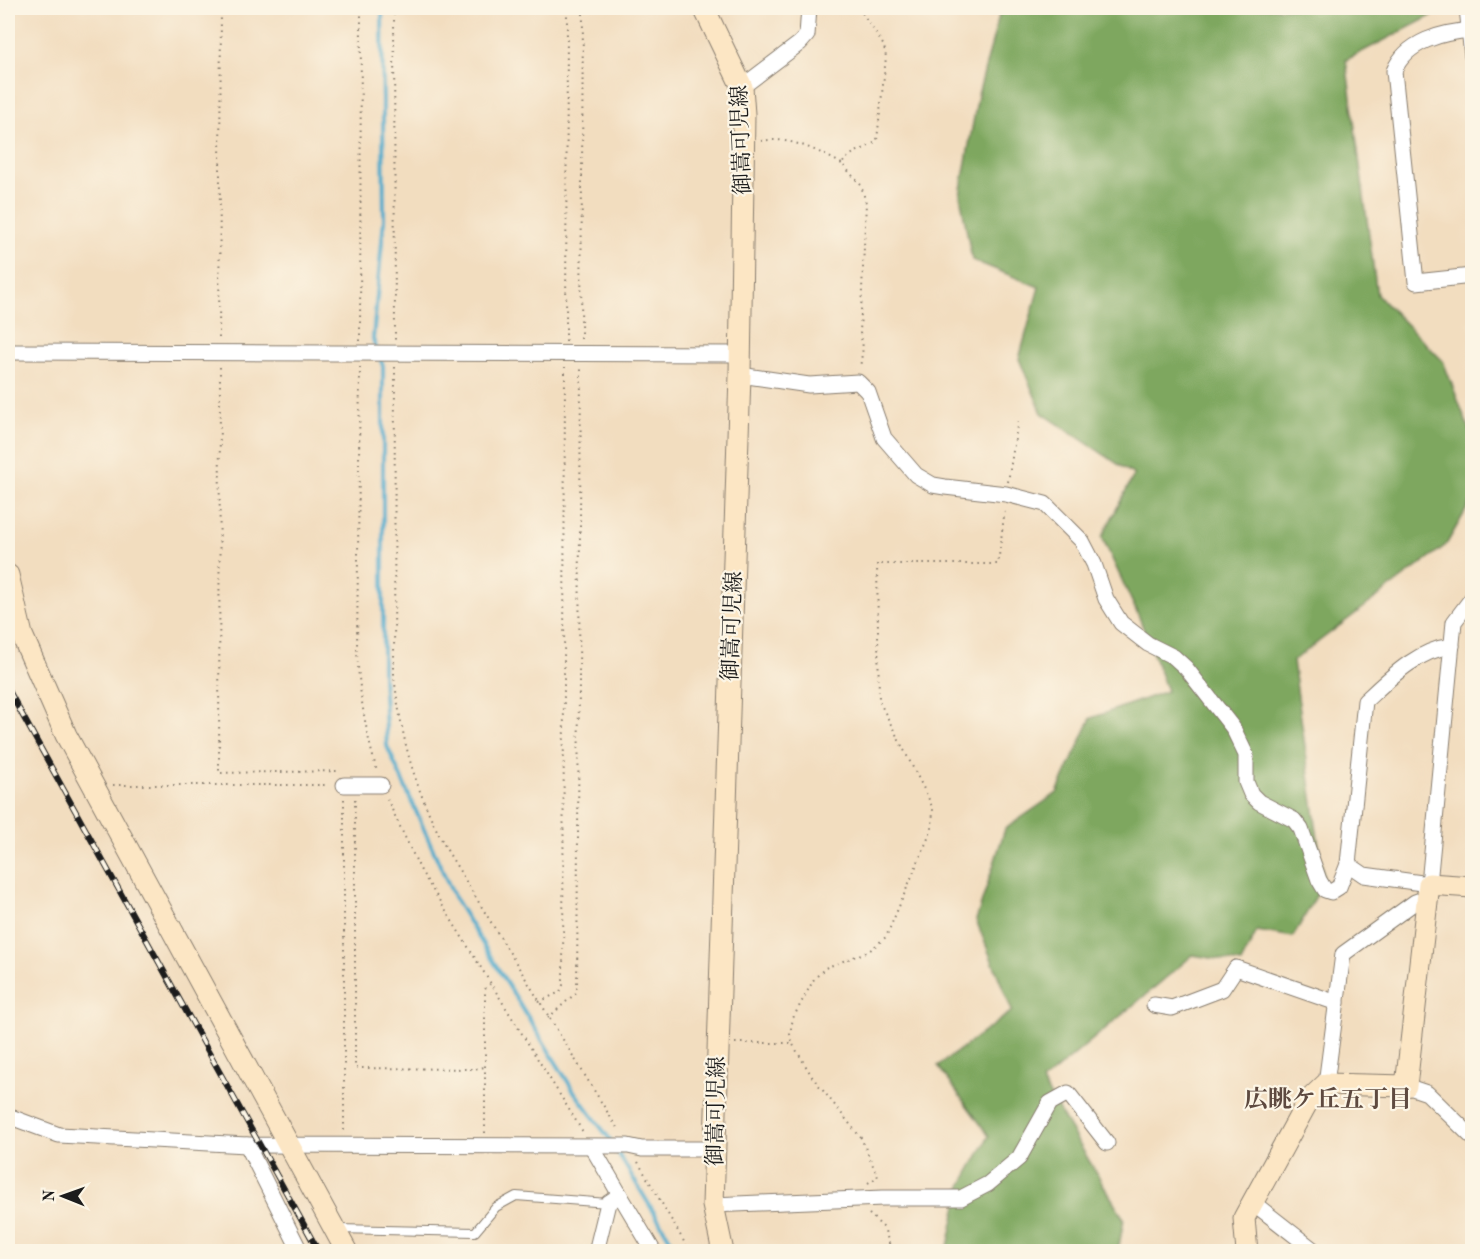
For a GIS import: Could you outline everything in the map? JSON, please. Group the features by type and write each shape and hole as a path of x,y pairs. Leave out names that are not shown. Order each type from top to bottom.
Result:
{"street":[{"name":"御嵩可児線","path":"704,8 742,87 743,145 740,375 714,1149 713,1205 723,1251"},
{"path":"742,87 800,43 807,34 809,8"},
{"path":"1467,8 1473,57"},
{"path":"1471,30 1425,39 1397,64 1394,71 1416,282 1473,276"},
{"path":"8,352 739,354"},
{"path":"740,375 809,385 858,382 868,392 884,438 916,475 933,485 1006,494 1045,504 1082,541 1094,564 1106,599 1121,624 1148,644 1174,657 1186,668 1233,728 1246,755 1245,774 1251,795 1259,802 1294,820 1325,890 1331,892 1339,887 1348,864 1365,701 1403,666 1441,647 1452,646"},
{"path":"8,575 22,635 41,682 92,785 337,1229 346,1251"},
{"path":"1406,1086 1428,891 1454,622 1473,598"},
{"path":"347,780 381,785"},
{"path":"1348,864 1364,875 1428,891 1473,887"},
{"path":"1247,1251 1244,1218 1308,1101 1326,1084 1336,1003 1346,950 1428,891"},
{"path":"1154,1005 1172,1008 1222,989 1236,968 1336,1003"},
{"path":"1326,1084 1406,1086 1427,1093 1473,1137"},
{"path":"713,1205 961,1198 988,1184 1020,1158 1050,1103 1068,1093 1107,1143"},
{"path":"8,1116 59,1135 247,1145 292,1147 626,1146 642,1149 714,1149"},
{"path":"247,1145 297,1245 296,1251"},
{"path":"598,1147 614,1199 654,1251"},
{"path":"596,1251 614,1199"},
{"path":"1252,1202 1316,1251"}],"lane":[{"path":"337,1229 474,1232 496,1207 516,1196 614,1199"}],"path":[{"path":"221,8 219,773 347,780"},
{"path":"361,8 358,671 367,739 381,785 397,824 421,871 490,984 598,1147"},
{"path":"394,8 396,353 394,676 400,723 410,767 426,810 447,852 690,1251"},
{"path":"548,1018 578,992 573,353 567,8"},
{"path":"539,1002 560,992 563,986 573,353 583,8"},
{"path":"842,164 852,152 872,145 877,140 886,73 884,46 859,8"},
{"path":"743,145 778,138 820,152 842,164 861,186 866,203 860,333 863,346 858,382"},
{"path":"892,1251 885,1228 855,1200 860,1189 878,1177 861,1138 813,1078 792,1043 790,1034 793,1018 814,979 825,968 869,951 886,937 932,829 933,809 879,701 877,564 998,564 1018,420"},
{"path":"92,785 347,780"},
{"path":"347,780 355,1068 473,1069 485,1066"},
{"path":"344,1147 347,780"},
{"path":"485,1147 485,989 490,984"},
{"path":"717,1043 792,1043"}],"green space":[{"path":"1001,8 1440,8 1441,11 1346,60 1377,295 1443,361 1472,437 1472,500 1446,545 1293,661 1324,882 1293,937 1257,931 1241,963 1193,955 1042,1082 1124,1219 1118,1251 947,1251 961,1186 989,1136 938,1066 1012,1011 976,920 1005,829 1057,793 1091,718 1167,691 1139,617 1102,537 1134,475 1042,413 1019,359 1039,287 972,260 960,195 978,95"}],"waterway":[{"path":"376,348 373,339 384,220 382,8"},
{"path":"380,358 383,366 383,677 387,746 455,899 573,1090 611,1141"},
{"path":"616,1150 678,1252"}],"railway":[{"path":"8,689 319,1252"}],"district":[{"name":"広眺ケ丘五丁目","path":"1328,1099"}]}
